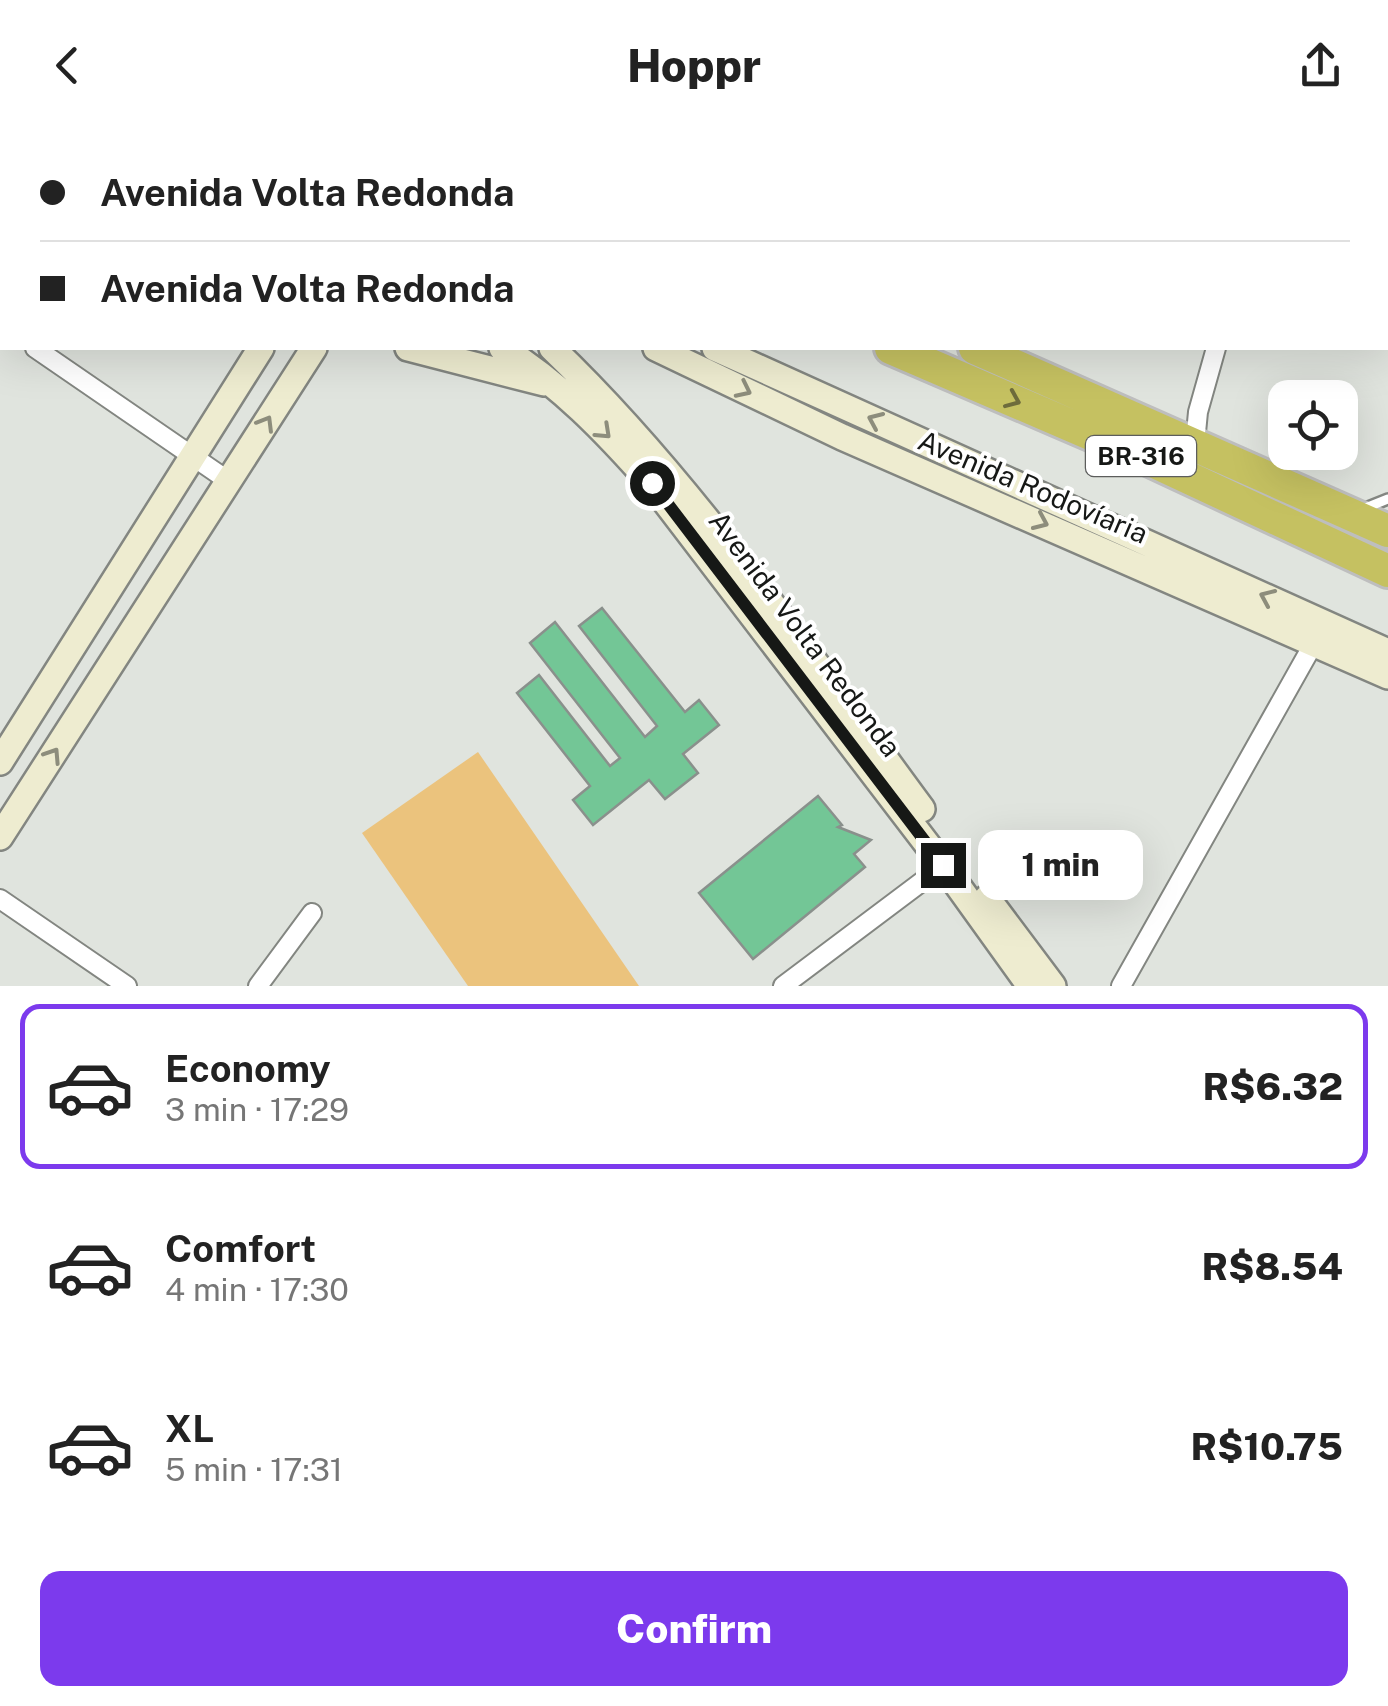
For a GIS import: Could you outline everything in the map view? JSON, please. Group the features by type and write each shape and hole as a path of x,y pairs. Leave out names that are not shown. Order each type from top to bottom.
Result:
{"highway":[{"name":"BR-316","path":"896,350 1144,457 1388,570"},
{"name":"BR-316","path":"980,350 1388,531"}],"street":[{"path":"38,350 230,482"},
{"path":"0,762 260,350"},
{"path":"0,837 313,350"},
{"path":"416,350 554,386"},
{"name":"Avenida Volta Redonda","path":"505,350 554,386 652,483 949,861 1053,986"},
{"name":"Avenida Volta Redonda","path":"555,350 636,433 732,554 949,861 1030,986"},
{"name":"Avenida Rodovíaria","path":"660,350 842,437 1320,633 1388,676"},
{"path":"719,350 970,462 1320,633 1388,652"},
{"path":"1196,443 1201,396 1215,350"},
{"path":"911,466 923,442"},
{"path":"960,487 970,462"},
{"path":"1121,986 1320,633"},
{"path":"783,986 949,861"},
{"path":"0,899 126,986"},
{"path":"258,986 312,913"}],"lane":[{"path":"1350,514 1388,499"}],"shaded area":[{"path":"478,752 639,986 468,986 362,833"}],"building":[{"path":"602,608 685,712 699,700 719,725 683,754 698,773 665,799 649,780 593,825 573,800 590,786 517,693 539,675 610,766 620,758 530,643 555,622 645,737 657,726 579,626"},
{"path":"818,796 842,825 838,827 871,840 854,854 865,867 753,959 699,893"}],"route":[{"path":"652,483 943,865"}]}
